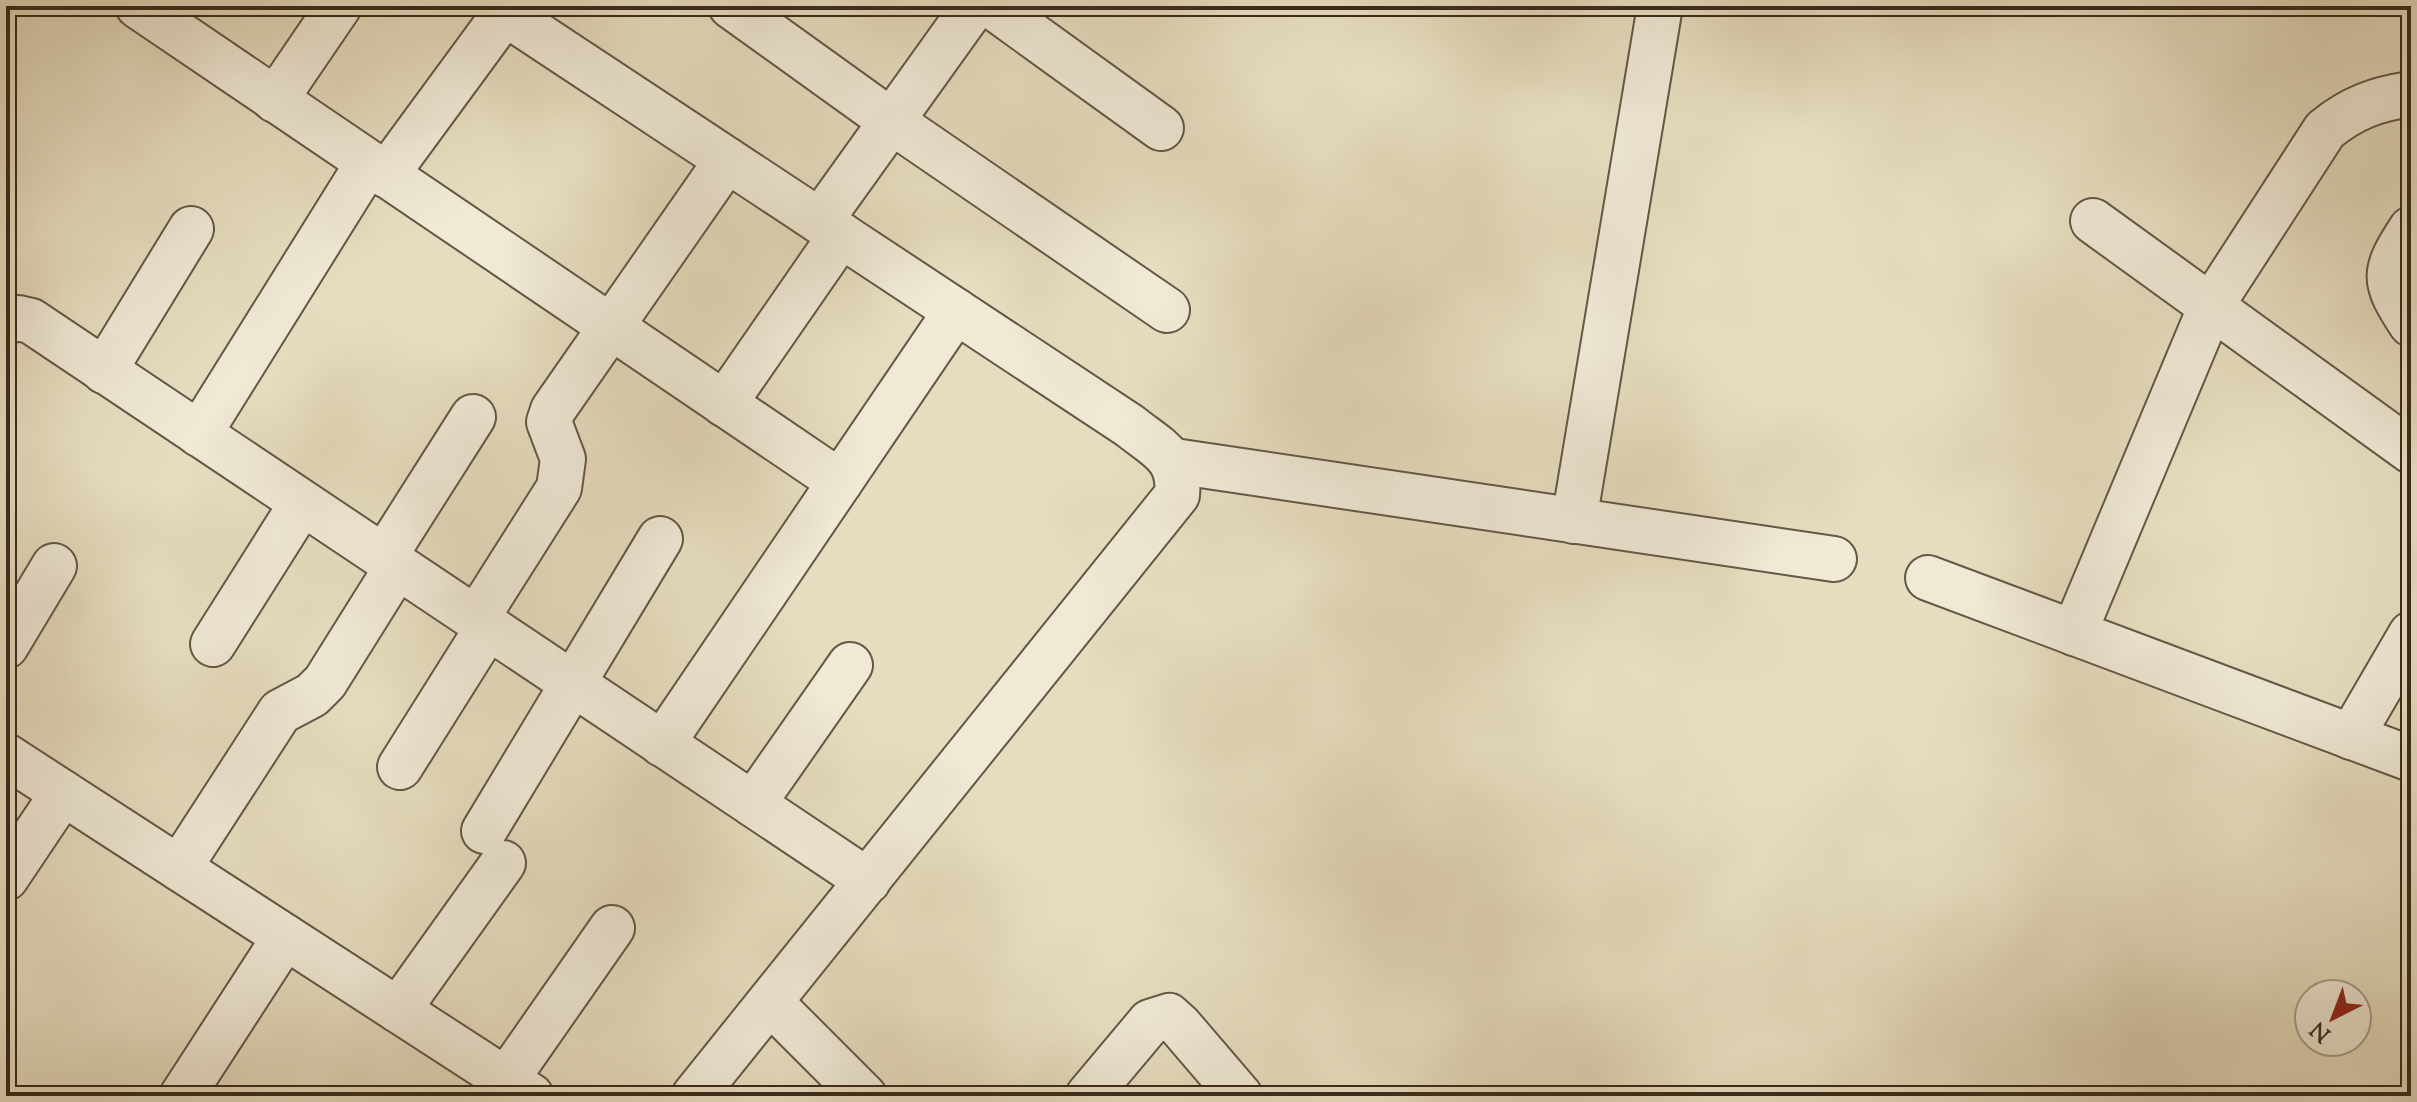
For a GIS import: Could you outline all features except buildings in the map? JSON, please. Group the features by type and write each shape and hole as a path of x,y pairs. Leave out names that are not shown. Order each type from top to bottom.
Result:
{"street":[{"path":"138,6 840,482"},
{"path":"275,100 339,6"},
{"path":"731,6 891,121 1167,310"},
{"path":"724,404 831,228 891,121 974,6"},
{"path":"992,6 1161,128"},
{"path":"1574,521 1660,6"},
{"path":"199,434 377,169 500,10 1130,426 1174,461 1834,559"},
{"path":"2074,633 2211,306 2325,130 2346,113 2378,99 2411,94"},
{"path":"400,767 559,488 563,459 549,422 553,410 727,160"},
{"path":"2093,221 2411,451"},
{"path":"104,371 191,229"},
{"path":"2411,229 2387,273 2390,291 2411,324"},
{"path":"662,744 956,311"},
{"path":"6,322 18,318 31,321 868,881"},
{"path":"179,868 280,712 312,695 325,682 473,417"},
{"path":"694,1096 1177,495 1179,478 1174,461"},
{"path":"213,644 302,503"},
{"path":"398,1010 494,847 574,683 660,539"},
{"path":"6,646 54,566"},
{"path":"1928,578 2411,759"},
{"path":"2351,737 2411,634"},
{"path":"753,804 850,665"},
{"path":"6,756 519,1088 612,928"},
{"path":"6,878 63,793"},
{"path":"182,1096 285,937"},
{"path":"770,1002 864,1096"},
{"path":"1088,1096 1150,1022 1160,1016 1169,1016 1180,1026 1240,1096"}]}
